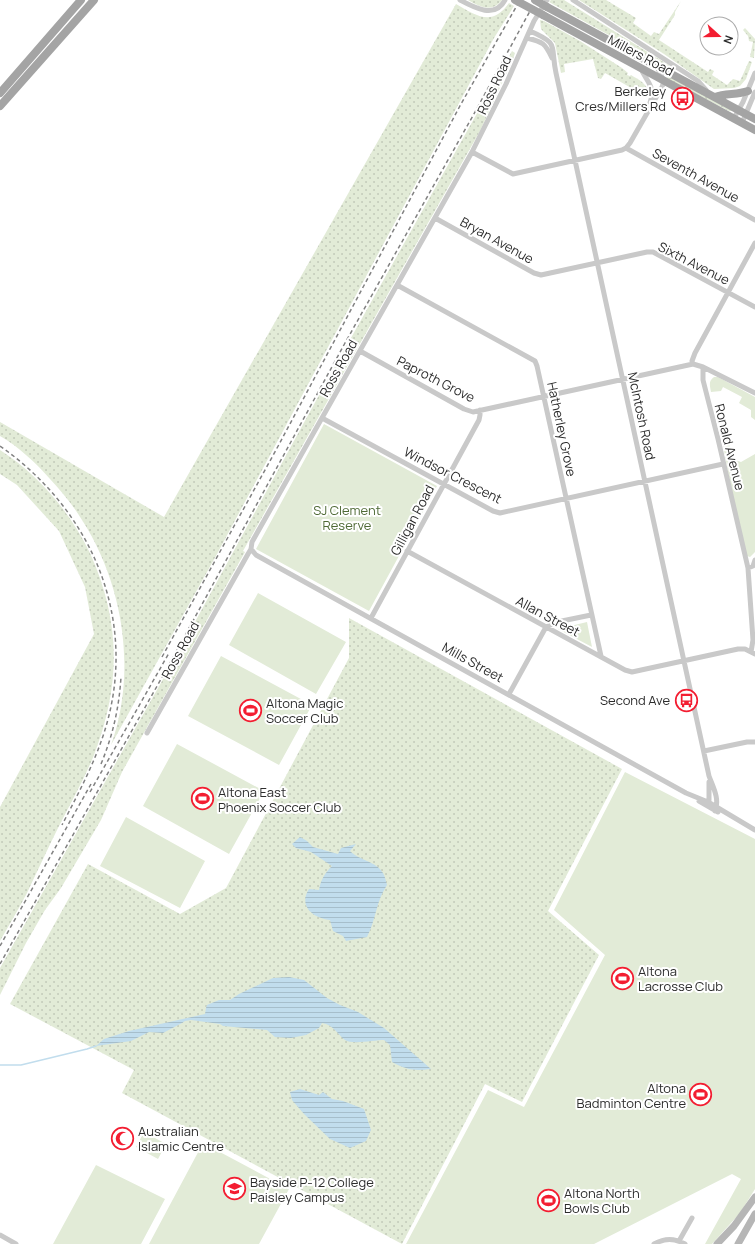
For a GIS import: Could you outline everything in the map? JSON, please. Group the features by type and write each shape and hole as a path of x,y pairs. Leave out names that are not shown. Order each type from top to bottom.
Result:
{"main road":[{"path":"0,93 80,0"},
{"path":"0,106 94,0"},
{"name":"Millers Road","path":"515,0 544,8 712,95 755,119"},
{"name":"Millers Road","path":"535,0 544,8 641,69 755,130"},
{"path":"72,9 80,16"},
{"path":"712,95 751,92"}],"street":[{"path":"460,0 472,7 491,11 497,9 506,0"},
{"name":"Millers Road","path":"573,0 698,82 712,95"},
{"name":"Ross Road","path":"147,733 251,549 252,542 489,121 530,31 544,8"},
{"name":"McIntosh Road","path":"530,31 550,40 554,49 554,61 597,263 704,751 709,776 710,792 707,804"},
{"name":"McIntosh Road","path":"527,38 545,44 554,61"},
{"path":"472,152 514,174 626,148 661,89 664,81 656,66"},
{"path":"641,69 652,90 652,97 647,111"},
{"path":"738,121 751,92 755,73"},
{"path":"738,121 751,92"},
{"name":"Seventh Avenue","path":"626,148 755,220"},
{"name":"Bryan Avenue","path":"434,218 534,273 541,275 597,263"},
{"path":"755,242 692,361 693,364 703,367 755,394"},
{"name":"Sixth Avenue","path":"597,263 653,252 755,307"},
{"name":"Hatherley Grove","path":"397,285 532,359 537,366 600,656"},
{"name":"Paproth Grove","path":"360,351 464,409 473,412 693,364"},
{"name":"Ronald Avenue","path":"703,367 703,380 724,464 753,565 753,653"},
{"name":"Gilligan Road","path":"371,618 479,420 480,410"},
{"name":"Windsor Crescent","path":"322,418 500,513 724,464"},
{"name":"Mills Street","path":"251,549 256,555 755,830"},
{"name":"Allan Street","path":"407,551 625,670 632,672 738,649 745,649 753,653"},
{"path":"509,694 546,627 557,622 591,615"},
{"path":"704,751 747,742 755,742"},
{"name":"McIntosh Road","path":"709,776 717,797 716,809"},
{"path":"717,1244 734,1226 755,1197"},
{"path":"738,1244 755,1214"},
{"path":"654,1244 668,1239 682,1243 692,1218"},
{"path":"0,1235 16,1244"},
{"path":"717,1244 722,1242 726,1244"}],"green space":[{"path":"468,0 502,0 490,8 486,8"},
{"path":"551,0 564,0 675,69 674,71 549,2"},
{"path":"579,0 606,0 636,18 633,23 651,36 654,32 659,34 681,1 675,15 659,40 708,72 710,69 714,71 712,75 727,85 733,79 740,81 749,61 752,62 746,79 740,86 734,88 714,89 664,54"},
{"path":"509,3 514,6 494,38 217,554 111,745 119,717 123,689 124,659 122,630 108,572 96,545 75,509 33,461 14,445 0,436 0,422 164,517 456,4 478,15 490,17 503,10"},
{"path":"540,20 580,41 622,68 628,73 627,75 631,75 644,83 648,93 647,97 605,73 601,79 598,78 593,59 564,64 565,72 561,73 555,43 541,29"},
{"path":"745,28 755,39 754,58 750,57 753,42 749,41 748,36 743,30"},
{"path":"512,51 515,53 513,59 480,131 243,551 245,552 122,772 101,820 61,888 45,910 26,943 0,995 0,968 184,642 324,386"},
{"path":"668,76 733,111 729,111 667,79"},
{"path":"714,377 718,377 755,397 755,420 751,417 751,410 739,403 742,397 723,387 721,391 711,392 710,382"},
{"name":"SJ Clement Reserve","path":"324,424 437,486 369,611 256,549"},
{"path":"728,437 732,459 741,462 755,454 755,552 750,557 747,556 742,544 722,440"},
{"path":"0,450 28,471 40,483 63,509 82,538 90,553 108,604 114,654 113,679 109,704 103,729 94,755 27,893 0,941 0,807 94,634 85,587 59,531 17,485 0,474"},
{"path":"258,593 346,642 316,694 229,645"},
{"path":"349,618 622,769 548,911 599,955 522,1102 485,1084 402,1244 122,1093 134,1070 10,1004 88,864 180,914 226,888 349,658"},
{"path":"587,622 592,647 558,629"},
{"name":"Altona Magic Soccer Club","path":"221,656 312,705 279,765 188,716"},
{"name":"Altona East Phoenix Soccer Club","path":"177,744 264,791 229,854 143,806"},
{"path":"625,772 755,839 755,1189 740,1213 712,1244 705,1244 741,1179 732,1174 594,1244 406,1244 488,1090 524,1107 605,955 554,910"},
{"path":"126,817 205,861 180,908 100,866"},
{"path":"144,1132 166,1144 158,1159 136,1147"},
{"name":"Bayside P-12 College Paisley Campus","path":"203,1143 289,1189 259,1244 149,1244"},
{"path":"96,1165 165,1199 141,1244 53,1244"}],"water":[{"path":"300,837 313,847 338,854 341,848 356,844 350,851 358,857 372,863 383,873 387,885 380,897 367,937 346,941 343,936 333,931 330,920 318,917 306,906 306,895 309,889 319,890 324,876 332,866 311,852 296,848 292,844"},
{"path":"289,977 304,980 327,998 358,1012 384,1028 431,1069 415,1070 402,1067 392,1062 390,1045 384,1040 358,1042 348,1041 342,1038 330,1026 322,1023 319,1028 306,1035 291,1038 275,1037 267,1030 223,1026 220,1024 191,1020 185,1021 163,1033 149,1032 131,1041 96,1046 104,1039 129,1031 205,1014 207,1005 219,1000 230,1000 239,994 273,978"},
{"path":"300,1089 319,1095 323,1092 332,1099 343,1101 364,1109 371,1130 366,1141 350,1148 330,1139 292,1100 290,1092"}],"waterway":[{"path":"0,1065 21,1065 96,1046"}],"railway":[{"path":"162,657 276,450 461,104 520,0"},
{"path":"0,964 165,672 345,343 536,0"},
{"path":"0,446 32,472 59,501 81,533 98,568 110,605 116,643 115,683 107,723 93,762 62,825"},
{"path":"90,792 169,653"},
{"path":"101,764 115,721 121,677"},
{"path":"0,946 91,784"}],"place":[{"name":"Berkeley Cres/Millers Rd","path":"682,98"},
{"name":"Second Ave","path":"686,700"},
{"name":"Altona Magic Soccer Club","path":"250,710"},
{"name":"Altona East Phoenix Soccer Club","path":"203,799"},
{"name":"Altona Lacrosse Club","path":"622,978"},
{"name":"Altona Badminton Centre","path":"701,1095"},
{"name":"Australian Islamic Centre","path":"123,1138"},
{"name":"Bayside P-12 College Paisley Campus","path":"235,1189"},
{"name":"Altona North Bowls Club","path":"548,1200"}]}
